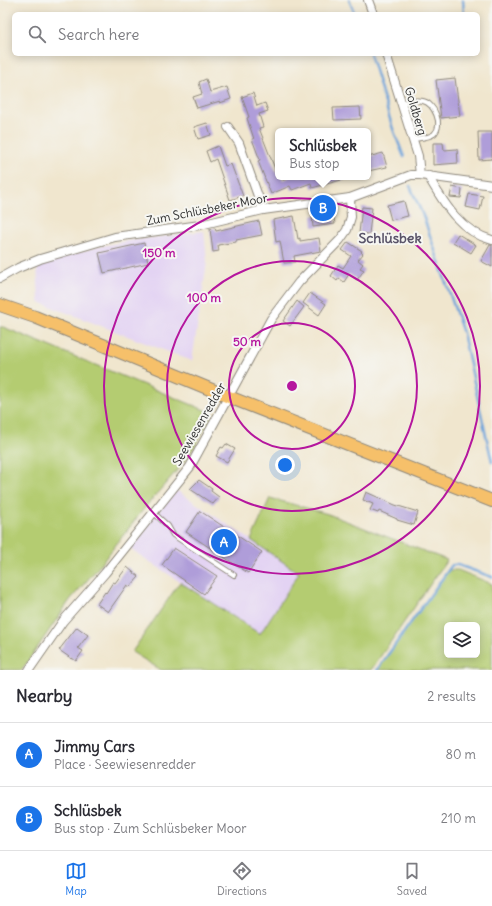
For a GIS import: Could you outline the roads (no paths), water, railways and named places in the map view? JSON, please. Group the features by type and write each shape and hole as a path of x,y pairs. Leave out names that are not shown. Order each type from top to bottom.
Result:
{"main road":[{"path":"0,305 35,317 229,397 492,502"}],"street":[{"path":"368,0 372,12"},
{"name":"Goldberg","path":"387,56 424,176"},
{"path":"228,127 239,143 263,210"},
{"name":"Zum Schlüsbeker Moor","path":"0,278 18,268 40,259 115,237 200,225 263,210 350,198 411,175 492,185"},
{"path":"424,176 458,221 478,234 492,240"},
{"name":"Seewiesenredder","path":"29,670 63,621 105,573 190,467 269,322 299,282 340,240 347,230 351,217 350,198"}],"lane":[{"path":"401,103 418,100 424,101 431,105 434,110 438,126 436,133 430,136 413,139"},
{"path":"154,513 168,526 173,535 234,575"}],"waterway":[{"path":"349,0 354,12"},
{"path":"463,0 464,12"},
{"path":"371,56 393,129 404,157"},
{"path":"410,186 424,218 463,333 492,462"},
{"path":"377,670 452,565 458,565 492,577"}],"place":[{"name":"Schlüsbek","path":"323,208"},
{"name":"Jimmy Cars","path":"224,542"}],"district":[{"name":"Schlüsbek","path":"390,238"}]}
